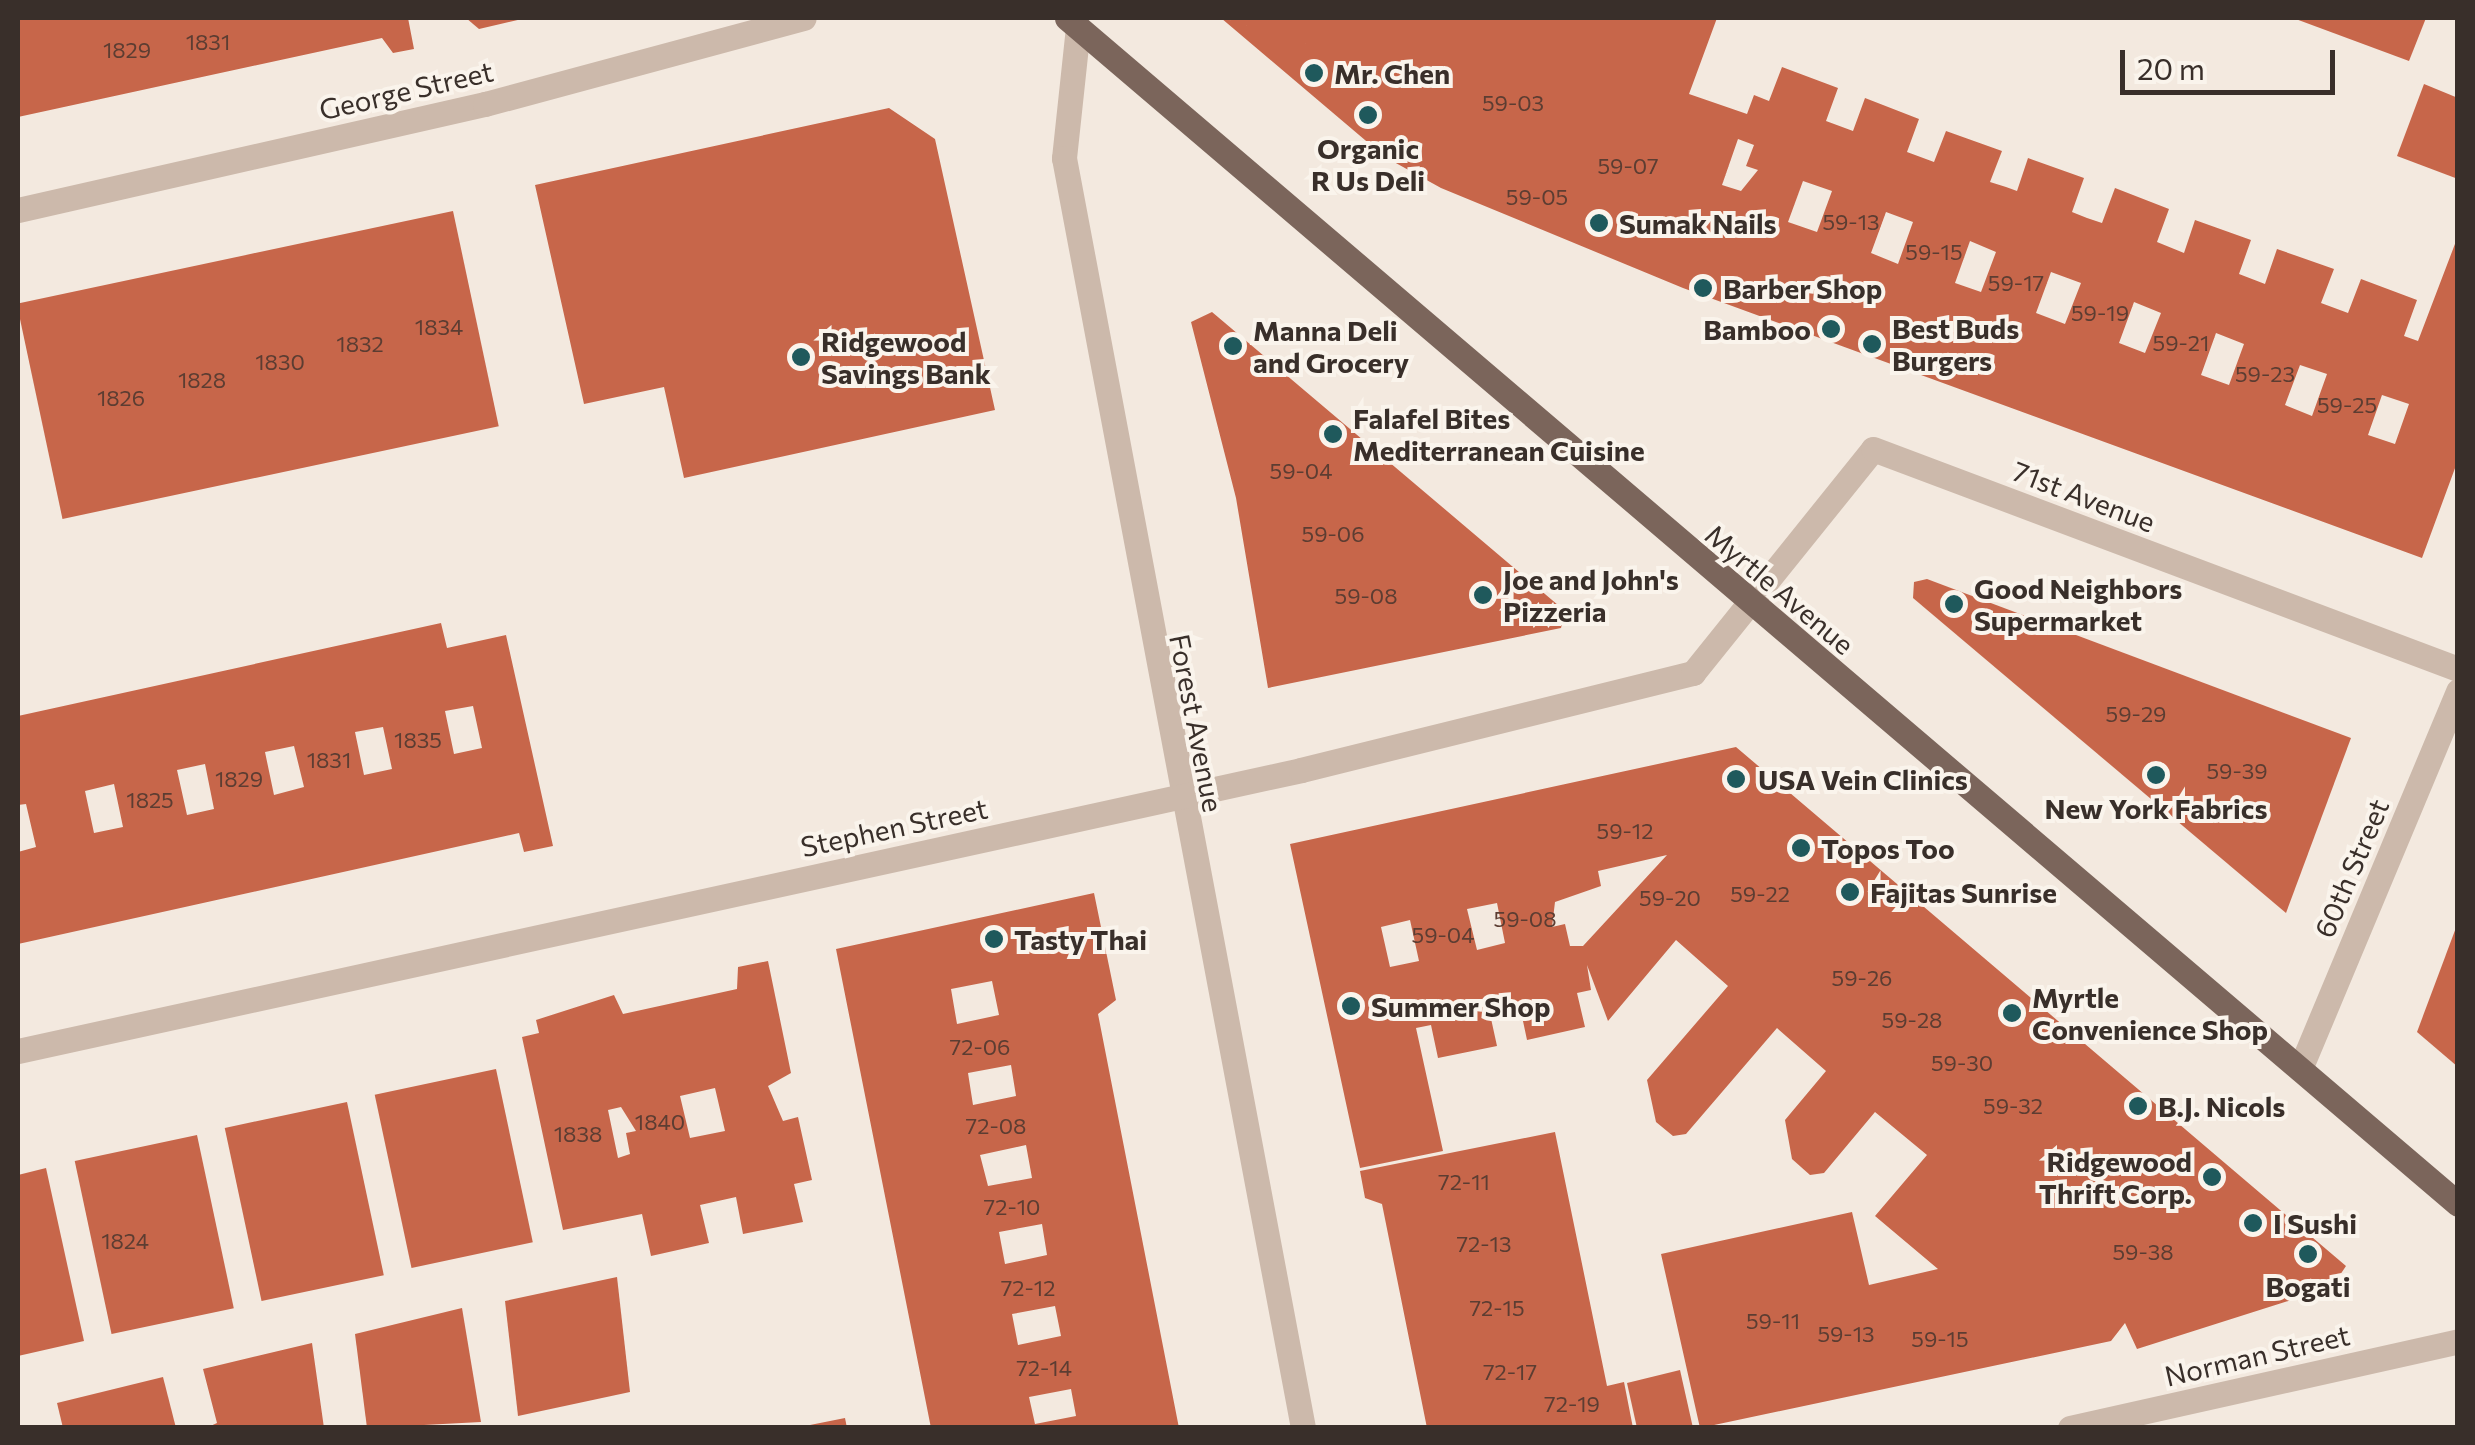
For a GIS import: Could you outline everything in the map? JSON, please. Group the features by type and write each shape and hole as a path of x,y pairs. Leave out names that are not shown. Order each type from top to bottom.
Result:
{"main road":[{"name":"Myrtle Avenue","path":"1072,22 2458,1204"}],"street":[{"name":"George Street","path":"18,210 485,104 804,18"},
{"name":"Forest Avenue","path":"1072,22 1064,158 1180,796 1303,1428"},
{"name":"71st Avenue","path":"1749,602 1873,449 2458,669"},
{"name":"Stephen Street","path":"18,1051 1180,796 1693,673 1749,602"},
{"name":"60th Street","path":"2300,1069 2458,691"},
{"name":"Norman Street","path":"2070,1428 2458,1341"}],"building":[{"path":"18,18 408,18 414,49 393,53 382,38 18,117"},
{"path":"466,18 522,18 522,19 479,29"},
{"path":"1221,18 1717,18 1689,94 1747,114 1754,95 1769,101 1782,67 1838,88 1826,121 1853,131 1865,98 1919,119 1907,152 1934,162 1946,131 2002,151 1990,182 2017,191 2028,158 2084,178 2072,212 2087,218 2102,223 2115,188 2169,209 2157,242 2184,253 2195,220 2251,240 2239,274 2265,284 2277,249 2334,269 2321,303 2348,313 2361,279 2417,300 2404,336 2418,341 2458,236 2458,460 2422,558 1683,288 1441,188 1385,157","holes":["1738,139 1754,145 1746,166 1758,170 1741,191 1722,185","1803,181 1832,191 1817,232 1788,222","1886,212 1913,222 1898,264 1871,253","1970,241 1996,252 1981,292 1955,283","2051,272 2081,283 2065,324 2036,313","2134,302 2161,313 2145,353 2119,343","2216,333 2244,344 2229,385 2201,375","2300,365 2327,374 2312,416 2285,405","2382,395 2409,404 2395,444 2368,435"]},
{"path":"2293,18 2426,18 2409,61"},
{"path":"2424,84 2458,98 2458,179 2397,156"},
{"path":"889,108 935,139 995,410 684,478 664,387 584,404 535,185"},
{"path":"453,211 499,426 62,519 18,303"},
{"path":"1212,312 1565,611 1561,628 1268,688 1236,498 1191,322"},
{"path":"1927,579 2351,738 2286,913 1913,598 1914,582"},
{"path":"441,623 447,648 506,635 553,846 524,852 519,833 18,944 18,852 36,847 26,804 18,805 18,716","holes":["473,706 482,748 454,754 445,711","383,727 392,769 364,775 355,732","294,746 304,787 274,795 265,752","205,764 214,809 187,815 177,770","114,784 123,827 94,833 85,791"]},
{"path":"1736,747 2346,1266 2332,1287 2137,1349 2125,1323 2111,1341 1700,1428 1661,1254 1852,1212 1869,1285 1938,1269 1875,1216 1927,1155 1875,1112 1824,1173 1810,1175 1792,1159 1785,1120 1826,1071 1777,1028 1686,1134 1673,1136 1656,1122 1647,1080 1728,986 1676,940 1608,1021 1587,965 1591,990 1577,993 1585,1027 1527,1040 1520,1007 1490,1014 1497,1046 1438,1058 1431,1025 1416,1028 1443,1151 1360,1168 1290,844","holes":["1667,855 1583,946 1570,946 1565,924 1552,927 1555,902 1601,886 1598,871","1497,903 1505,943 1477,950 1467,909","1410,920 1419,961 1390,967 1381,927"]},
{"path":"1094,893 1116,1000 1098,1014 1179,1428 931,1428 836,949","holes":["992,981 999,1015 957,1024 951,989","1011,1065 1016,1096 973,1105 968,1073","1026,1145 1032,1178 988,1186 980,1155","1042,1224 1047,1255 1005,1264 999,1232","1055,1306 1061,1336 1018,1345 1012,1314","1071,1389 1076,1416 1035,1424 1029,1397"]},
{"path":"2458,925 2458,1067 2417,1032"},
{"path":"768,961 791,1073 768,1086 783,1121 798,1117 812,1180 794,1184 803,1222 743,1234 736,1197 700,1205 709,1243 651,1256 642,1214 563,1230 522,1037 539,1033 536,1020 614,995 623,1014 737,989 738,967","holes":["715,1088 725,1131 690,1138 680,1096","621,1107 636,1131 626,1133 630,1154 618,1158 608,1110"]},
{"path":"496,1069 533,1242 412,1268 375,1095"},
{"path":"347,1102 384,1275 262,1301 225,1128"},
{"path":"1555,1132 1607,1386 1624,1382 1633,1428 1427,1428 1382,1204 1365,1198 1360,1171"},
{"path":"197,1135 234,1308 112,1334 75,1161"},
{"path":"46,1168 84,1341 18,1356 18,1175"},
{"path":"617,1277 630,1392 518,1416 505,1301"},
{"path":"462,1308 481,1422 367,1428 355,1334"},
{"path":"312,1343 324,1428 206,1428 217,1423 203,1369"},
{"path":"1680,1370 1693,1428 1637,1428 1627,1383"},
{"path":"163,1377 176,1428 63,1428 57,1403"},
{"path":"845,1418 847,1428 805,1426"}],"place":[{"name":"Mr. Chen","path":"1314,73"},
{"name":"Organic R Us Deli","path":"1368,115"},
{"name":"Sumak Nails","path":"1599,223"},
{"name":"Barber Shop","path":"1703,288"},
{"name":"Bamboo","path":"1831,329"},
{"name":"Best Buds Burgers","path":"1872,344"},
{"name":"Manna Deli and Grocery","path":"1233,346"},
{"name":"Ridgewood Savings Bank","path":"801,357"},
{"name":"Falafel Bites Mediterranean Cuisine","path":"1333,434"},
{"name":"Joe and John's Pizzeria","path":"1483,595"},
{"name":"Good Neighbors Supermarket","path":"1954,604"},
{"name":"New York Fabrics","path":"2156,775"},
{"name":"USA Vein Clinics","path":"1736,779"},
{"name":"Topos Too","path":"1801,848"},
{"name":"Fajitas Sunrise","path":"1850,892"},
{"name":"Tasty Thai","path":"994,939"},
{"name":"Summer Shop","path":"1351,1006"},
{"name":"Myrtle Convenience Shop","path":"2012,1013"},
{"name":"B.J. Nicols","path":"2138,1106"},
{"name":"Ridgewood Thrift Corp.","path":"2212,1177"},
{"name":"I Sushi","path":"2253,1223"},
{"name":"Bogati","path":"2308,1254"}]}
